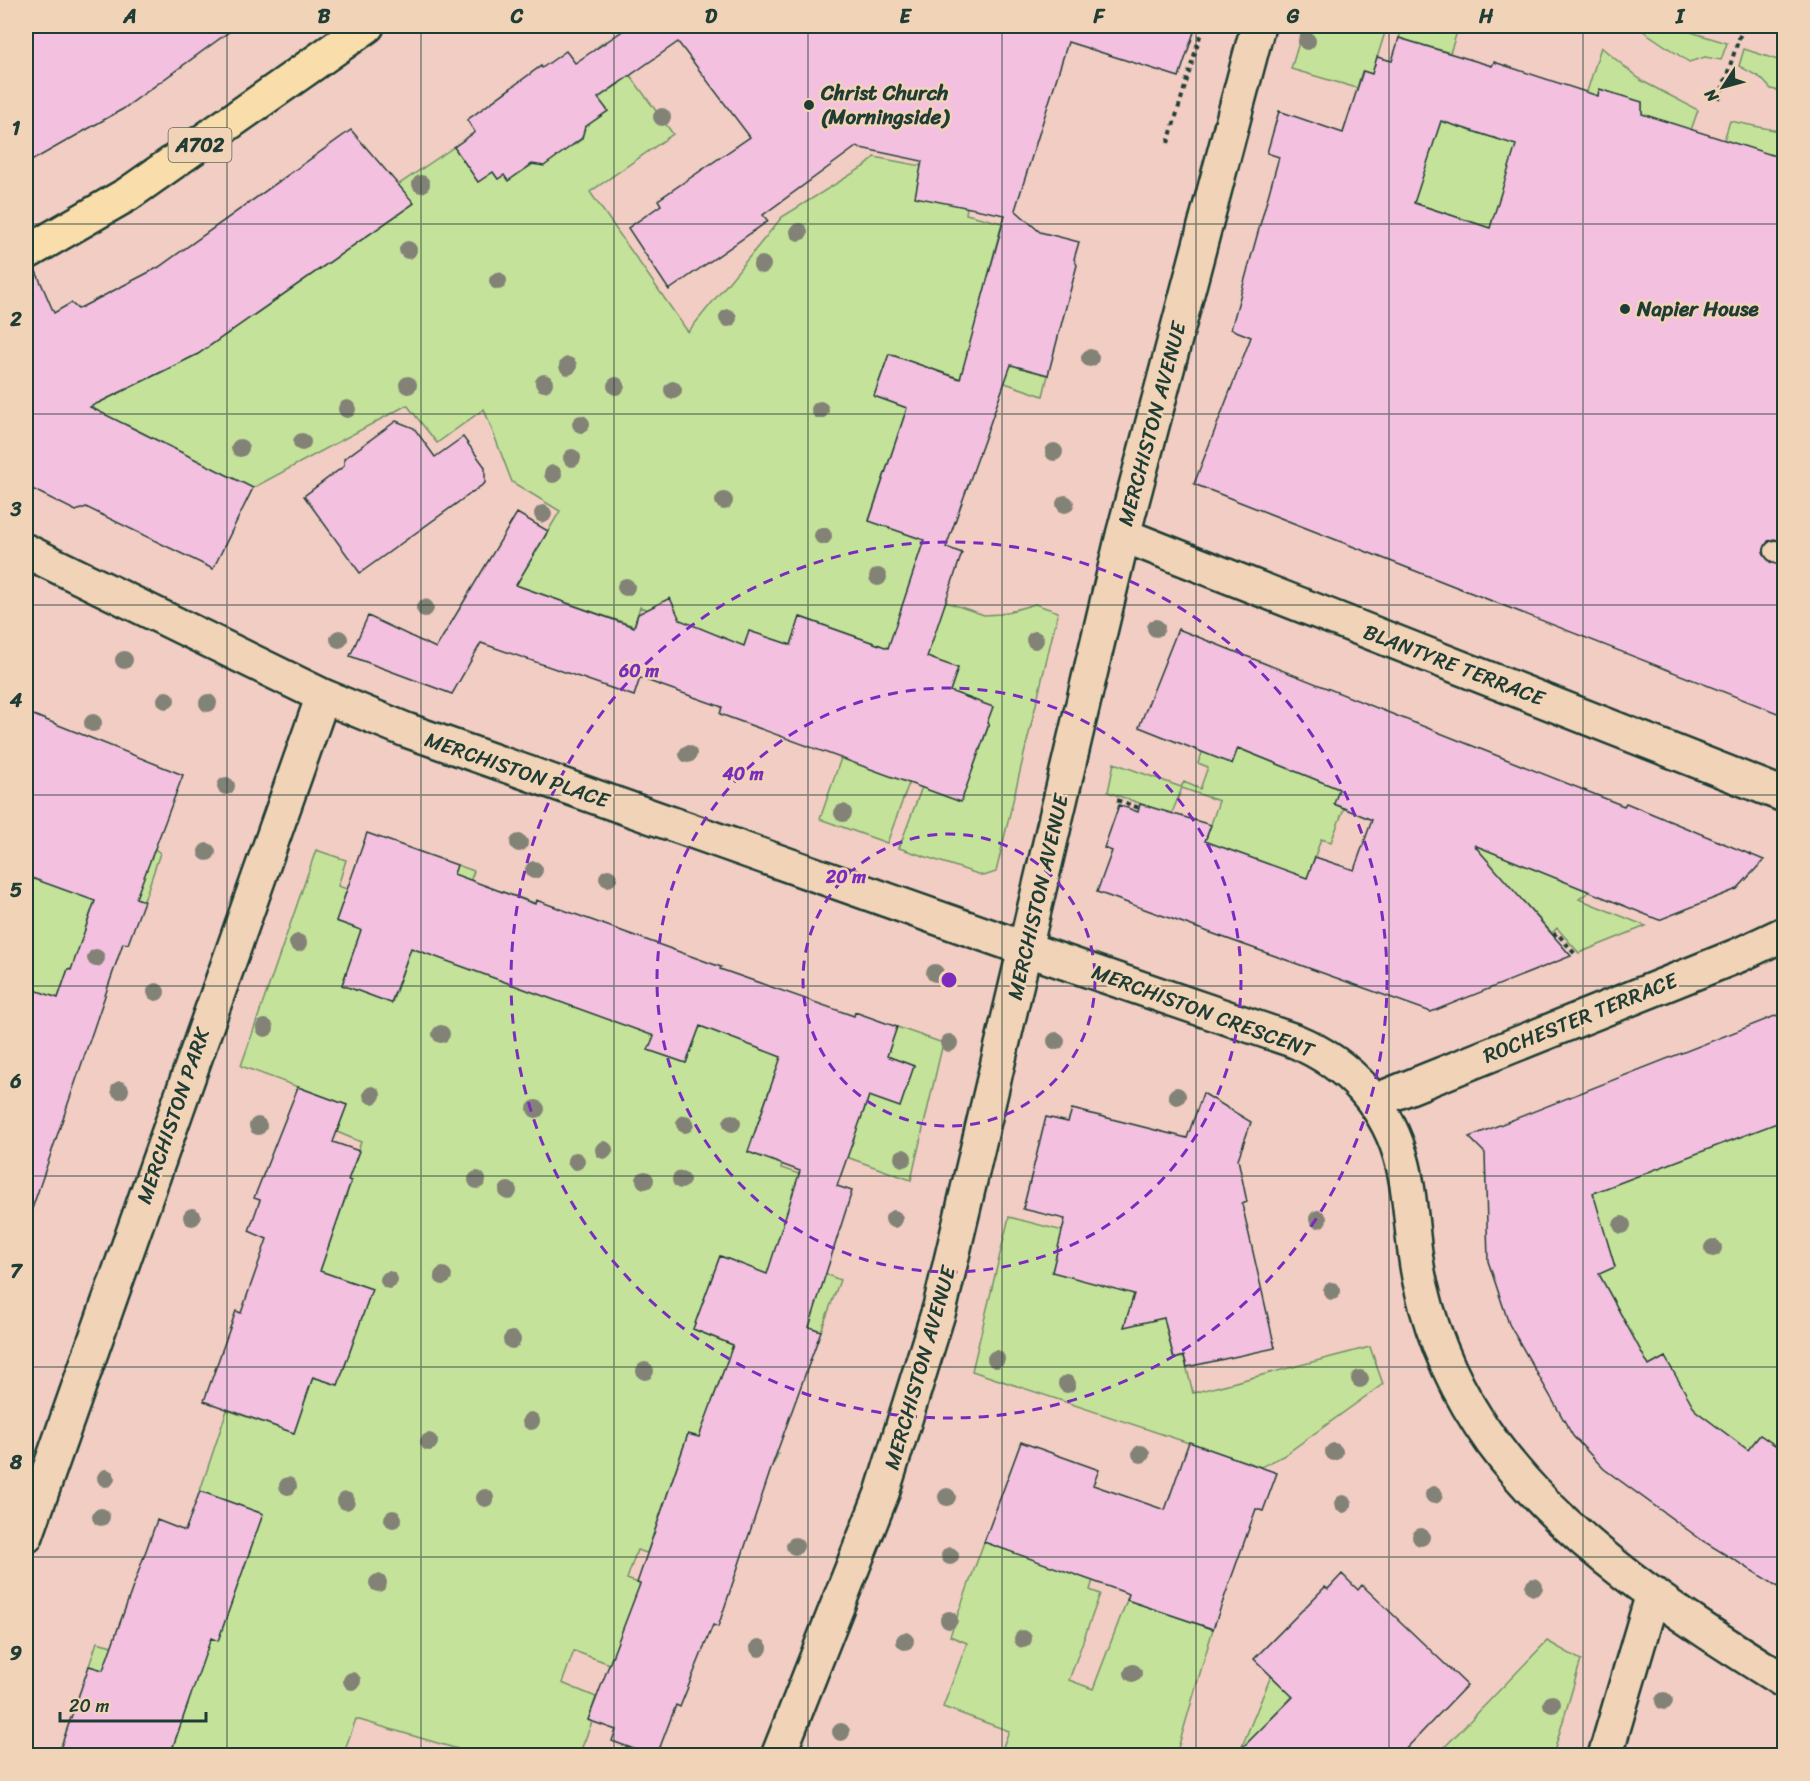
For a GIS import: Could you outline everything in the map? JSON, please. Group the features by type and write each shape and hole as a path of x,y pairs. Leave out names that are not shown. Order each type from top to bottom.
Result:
{"main road":[{"name":"A702","path":"26,253 128,194 367,26"}],"street":[{"name":"MERCHISTON AVENUE","path":"778,1755 882,1493 940,1307 1123,535 1258,26"},
{"name":"BLANTYRE TERRACE","path":"1123,535 1785,795"},
{"name":"MERCHISTON PLACE","path":"26,551 322,696 418,734 1026,949"},
{"name":"MERCHISTON PARK","path":"26,1536 322,696"},
{"name":"ROCHESTER TERRACE","path":"1375,1101 1785,934"},
{"name":"MERCHISTON CRESCENT","path":"1026,949 1302,1044 1338,1064 1375,1101 1394,1137 1404,1166 1420,1284 1435,1337 1462,1393 1492,1441 1527,1484 1597,1550 1653,1594 1785,1682"},
{"path":"1605,1755 1653,1594"}],"path":[{"path":"1168,143 1203,26"},
{"path":"1719,99 1743,26"},
{"path":"1117,800 1139,808"},
{"path":"1554,936 1557,933 1575,954"}],"green space":[{"path":"1304,26 1387,26 1372,74 1362,71 1357,88 1291,69"},
{"path":"1403,26 1459,26 1450,53 1399,38"},
{"path":"1636,26 1671,26 1727,43 1721,60 1705,57 1689,62"},
{"path":"605,41 673,134 590,192 688,332 782,217 868,164 874,157 921,166 967,207 966,214 1002,223 975,326 1018,367 1048,375 1043,396 964,369 961,379 889,354 874,396 907,408 869,520 924,540 908,589 984,615 1001,614 1035,604 1058,612 996,872 984,876 899,848 922,787 961,801 989,725 950,691 958,668 909,783 887,843 820,819 880,645 801,617 791,645 749,631 738,664 651,611 640,607 634,626 523,588 492,626 560,511 512,482 484,409 437,443 407,405 253,488 127,425 68,409 76,389 99,403 198,354 413,204 398,185 454,147 478,182 493,172 498,179 504,175 509,180 564,144 574,145 582,139 583,128 608,111 598,98 619,84 595,49"},
{"path":"1601,47 1642,81 1698,110 1691,130 1642,114 1642,102 1600,89 1596,101 1585,98"},
{"path":"1744,49 1784,62 1784,92 1771,89 1761,78 1739,66"},
{"path":"1544,78 1490,228 1301,165 1343,133 1349,114 1434,141 1441,121 1491,137 1496,121"},
{"path":"1730,121 1784,132 1784,147 1780,146 1773,156 1724,140"},
{"path":"1202,734 1350,793 1331,842 1321,839 1307,879 1205,842 1219,801 1182,788 1168,823 1150,807 1108,792 1114,763 1181,787 1184,782 1200,789 1208,767 1198,763 1205,746"},
{"path":"40,759 160,853 144,901 100,886 85,929 123,943 109,983 68,969 58,998 27,988 26,991 26,788"},
{"path":"1480,845 1590,891 1579,899 1646,926 1579,953 1557,928 1552,933 1522,900 1443,879"},
{"path":"316,850 346,860 338,886 347,889 336,921 361,930 342,985 392,1003 411,948 426,953 457,865 474,871 442,958 481,941 500,891 535,903 529,919 654,1036 649,1050 686,1063 700,1026 727,1036 790,1051 803,1099 770,1088 748,1151 782,1164 781,1168 799,1174 825,1274 840,1280 821,1331 748,1304 750,1268 720,1256 693,1329 733,1345 714,1396 756,1446 778,1454 774,1463 688,1434 647,1553 637,1550 627,1579 672,1595 620,1637 610,1664 574,1651 562,1683 596,1697 588,1720 592,1722 579,1755 478,1755 356,1719 343,1755 157,1755 159,1749 171,1753 189,1700 89,1666 97,1642 112,1646 126,1607 218,1640 263,1514 200,1491 227,1410 294,1433 313,1377 338,1385 372,1289 320,1271 351,1182 348,1180 361,1142 337,1132 347,1105 241,1066"},
{"path":"897,1027 943,1043 911,1180 841,1155 861,1119 876,1075 900,1106 914,1066 887,1056"},
{"path":"1784,1120 1784,1473 1771,1443 1760,1435 1748,1450 1670,1392 1665,1357 1649,1366 1599,1274 1615,1266 1589,1188"},
{"path":"1009,1217 1063,1231 1052,1272 1076,1278 1081,1260 1099,1265 1164,1318 1174,1359 1184,1357 1193,1393 1370,1347 1383,1384 1283,1456 1261,1467 972,1371"},
{"path":"984,1542 1093,1580 1090,1590 1100,1594 1069,1680 1093,1689 1127,1600 1213,1629 1176,1755 1000,1755 1009,1731 943,1707 967,1643 950,1636"},
{"path":"1547,1641 1581,1660 1553,1755 1437,1755"},
{"path":"1271,1676 1300,1703 1292,1697 1270,1720 1332,1716 1375,1755 1238,1756"}],"building":[{"path":"26,26 237,26 123,109 26,164"},
{"path":"630,26 1196,26 1179,77 1068,42 1015,210 1040,232 1079,242 1074,259 1077,265 1048,375 1011,365 946,547 962,553 927,657 958,668 950,691 993,707 961,802 720,714 722,707 640,678 634,696 481,643 452,694 350,656 368,616 436,648 517,513 548,531 516,585 634,627 638,614 670,598 680,620 744,646 749,631 791,645 800,617 888,648 924,540 869,521 907,408 874,396 889,354 960,379 1005,215 915,197 922,161 856,147 763,215 768,221 669,290 628,228 661,205 658,200 750,137 678,42 598,98 608,111 585,127 582,138 544,166 532,164 508,181 504,175 498,179 493,172 478,182 454,147 475,132 467,120 541,66 542,68 566,51 575,63"},
{"path":"1399,38 1492,66 1494,62 1598,96 1599,89 1642,102 1642,114 1785,159 1785,542 1774,539 1768,541 1763,552 1770,562 1785,567 1785,716 1194,484 1251,337 1231,329 1279,157 1267,153 1279,111 1343,133 1363,71 1372,74 1377,57 1392,61","holes":["1441,121 1516,145 1490,228 1414,203"]},
{"path":"351,130 414,203 198,354 90,407 253,488 213,569 86,507 76,511 26,486 26,272 35,269 54,313 71,303 78,309 159,267"},
{"path":"396,421 414,428 435,457 463,437 485,467 485,483 360,573 304,496 344,466 344,459"},
{"path":"1178,629 1624,806 1626,803 1764,860 1737,889 1659,920 1474,845 1571,956 1431,1012 1097,892 1112,851 1104,848 1119,805 1138,812 1140,804 1211,825 1205,841 1307,878 1315,857 1354,870 1372,820 1334,804 1339,789 1238,748 1232,764 1139,727"},
{"path":"26,712 183,775 136,898 144,901 128,944 123,943 32,1209 26,1208 26,987 58,998 68,969 71,970 95,901 26,876"},
{"path":"367,833 457,865 454,874 535,904 536,900 721,967 720,969 854,1016 855,1012 897,1027 887,1056 914,1066 900,1107 869,1096 837,1186 852,1191 809,1327 821,1331 773,1463 718,1627 713,1625 680,1707 676,1705 657,1755 650,1755 612,1741 616,1730 588,1720 640,1584 637,1583 688,1434 699,1437 733,1345 693,1329 720,1256 767,1274 800,1171 748,1152 781,1057 700,1026 686,1063 648,1050 654,1036 411,948 391,1003 342,985 361,930 336,921"},
{"path":"1785,1012 1785,1120 1593,1193 1615,1267 1599,1274 1649,1366 1665,1357 1696,1411 1748,1450 1760,1435 1785,1452 1785,1591 1703,1541 1604,1469 1573,1436 1509,1324 1488,1261 1485,1153 1469,1137"},
{"path":"298,1087 347,1105 333,1142 359,1151 320,1271 372,1289 338,1385 313,1377 294,1433 204,1401 236,1311 241,1313 267,1239 249,1231 260,1200 254,1198"},
{"path":"1203,1093 1251,1122 1238,1159 1247,1202 1242,1204 1275,1348 1187,1367 1184,1356 1174,1359 1164,1318 1124,1327 1134,1294 1052,1272 1065,1219 1023,1209 1046,1117 1068,1122 1072,1109 1187,1138"},
{"path":"1021,1442 1099,1470 1093,1485 1165,1510 1189,1442 1277,1473 1263,1511 1256,1509 1213,1629 1127,1600 1129,1594 984,1542"},
{"path":"200,1491 263,1514 218,1641 211,1638 170,1755 58,1755 89,1666 103,1670 157,1520 185,1531"},
{"path":"1342,1574 1358,1590 1362,1585 1467,1685 1400,1755 1235,1755 1293,1697 1254,1659 1325,1587 1328,1589"}],"place":[{"name":"Christ Church (Morningside)","path":"809,105"},
{"name":"Napier House","path":"1625,309"}]}
